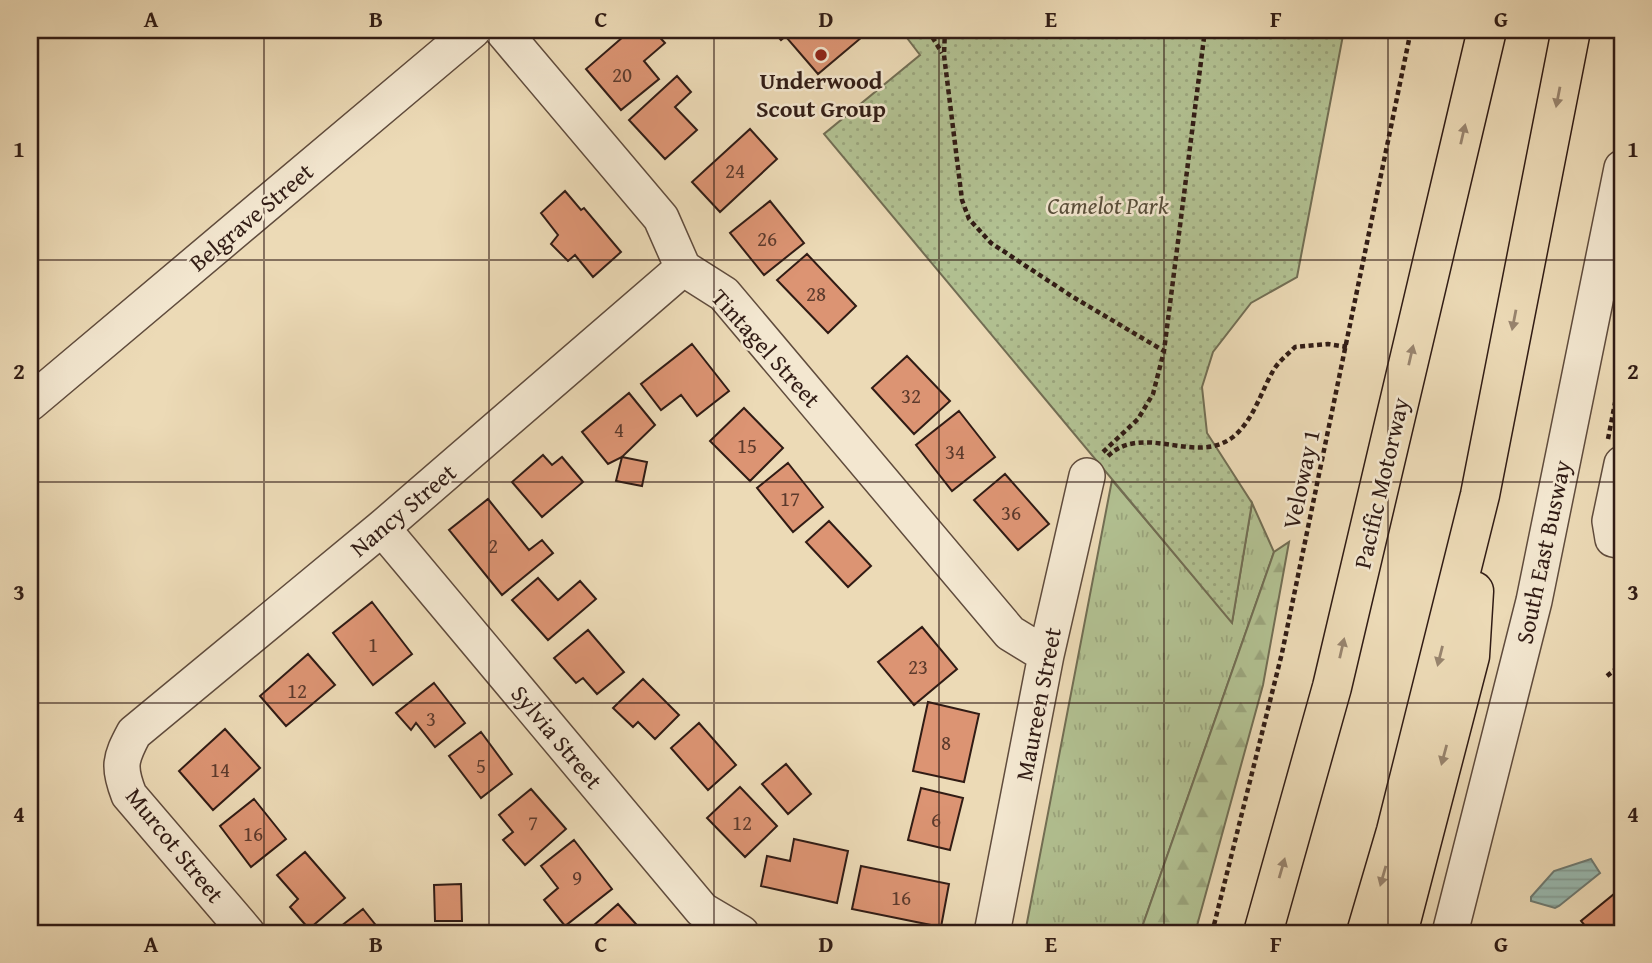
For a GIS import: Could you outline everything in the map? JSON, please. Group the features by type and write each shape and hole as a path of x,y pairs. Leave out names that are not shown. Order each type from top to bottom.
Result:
{"highway":[{"name":"Pacific Motorway","path":"1263,933 1332,687 1487,30"},
{"path":"1366,933 1396,831 1480,495 1571,30"},
{"path":"1398,933 1470,656 1480,495"}],"street":[{"name":"Belgrave Street","path":"30,403 473,30"},
{"path":"502,30 661,218 683,268"},
{"name":"South East Busway","path":"1450,933 1534,601 1622,167"},
{"name":"Nancy Street","path":"124,751 134,733 152,717 382,528 683,268"},
{"name":"Tintagel Street","path":"683,268 724,294 1010,633 1046,655"},
{"path":"1622,464 1610,521 1613,539 1622,541"},
{"name":"Maureen Street","path":"992,933 1046,655 1087,476"},
{"name":"Sylvia Street","path":"382,528 702,910 741,933"},
{"name":"Murcot Street","path":"124,751 120,772 129,795 231,928"}],"path":[{"path":"928,30 944,55"},
{"path":"945,30 944,55 962,200 969,219 991,243 1073,297 1164,351"},
{"path":"1087,476 1107,447 1138,419 1153,394 1164,351 1205,30"},
{"name":"Veloway 1","path":"1212,933 1282,653 1411,30"},
{"path":"1087,476 1115,449 1133,443 1150,441 1210,447 1233,437 1250,417 1274,368 1295,347 1328,344 1347,347"},
{"path":"1607,676 1622,664"}],"green space":[{"name":"Camelot Park","path":"901,30 1344,30 1297,277 1251,303 1213,352 1202,387 1207,433 1252,503 1232,623 824,134 920,55"},
{"path":"1112,480 1232,622 1252,503 1274,552 1140,933 1025,933"},
{"path":"1289,542 1263,685 1195,933 1140,933 1274,552"}],"water":[{"path":"1591,859 1600,873 1559,906 1555,908 1531,901 1531,897 1554,871"}],"building":[{"path":"568,30 583,30 574,37"},
{"path":"631,30 653,30 665,43 644,61 659,79 621,110 586,69"},
{"path":"772,30 793,30 781,40"},
{"name":"Underwood Scout Group","path":"795,30 868,32 818,74 786,37"},
{"path":"677,76 691,92 675,107 697,130 665,159 629,120"},
{"path":"750,129 777,159 720,212 692,182"},
{"path":"565,191 581,210 584,208 621,252 593,277 575,255 568,261 551,244 558,235 541,213"},
{"path":"770,201 804,243 764,275 730,233"},
{"path":"807,254 856,306 828,333 777,280"},
{"path":"692,344 729,391 697,416 681,395 661,410 641,384"},
{"path":"907,356 950,401 914,434 872,388"},
{"path":"629,393 655,425 622,457 608,464 582,432"},
{"path":"744,408 783,448 750,481 710,441"},
{"path":"959,411 995,457 952,491 916,445"},
{"path":"543,455 552,465 562,457 583,482 542,517 512,482"},
{"path":"622,457 647,462 642,486 616,481"},
{"path":"788,463 823,507 793,532 757,488"},
{"path":"1005,474 1049,524 1018,550 974,500"},
{"path":"488,499 529,550 542,540 553,553 502,595 449,530"},
{"path":"829,521 871,566 848,587 806,542"},
{"path":"538,578 558,600 580,581 596,599 548,640 512,600"},
{"path":"372,602 412,654 373,685 333,633"},
{"path":"922,627 957,669 914,705 878,662"},
{"path":"588,630 624,672 597,694 583,678 576,683 554,658"},
{"path":"308,654 335,685 286,726 260,696"},
{"path":"643,679 679,715 655,739 638,722 633,727 613,708"},
{"path":"434,683 465,723 435,747 416,723 411,730 396,713"},
{"path":"928,702 979,714 964,782 913,771"},
{"path":"699,723 736,765 708,790 671,748"},
{"path":"225,729 260,768 213,810 179,771"},
{"path":"481,732 512,774 481,798 449,756"},
{"path":"786,764 811,794 788,814 762,784"},
{"path":"740,787 777,826 745,857 707,818"},
{"path":"921,788 963,798 950,850 908,840"},
{"path":"531,789 566,829 525,865 503,840 513,832 499,815"},
{"path":"254,799 286,839 251,867 220,826"},
{"path":"794,839 848,851 837,903 761,886 767,856 790,861"},
{"path":"574,840 612,889 565,926 544,900 558,888 541,866"},
{"path":"305,852 345,898 309,929 290,907 298,899 277,875"},
{"path":"861,866 949,884 941,927 852,909"},
{"path":"461,884 462,921 435,921 434,885"},
{"path":"1614,894 1622,904 1622,933 1591,933 1581,921"},
{"path":"618,904 644,933 585,933"},
{"path":"363,909 382,933 339,933 336,930"}],"place":[{"name":"Underwood Scout Group","path":"821,55"}]}
